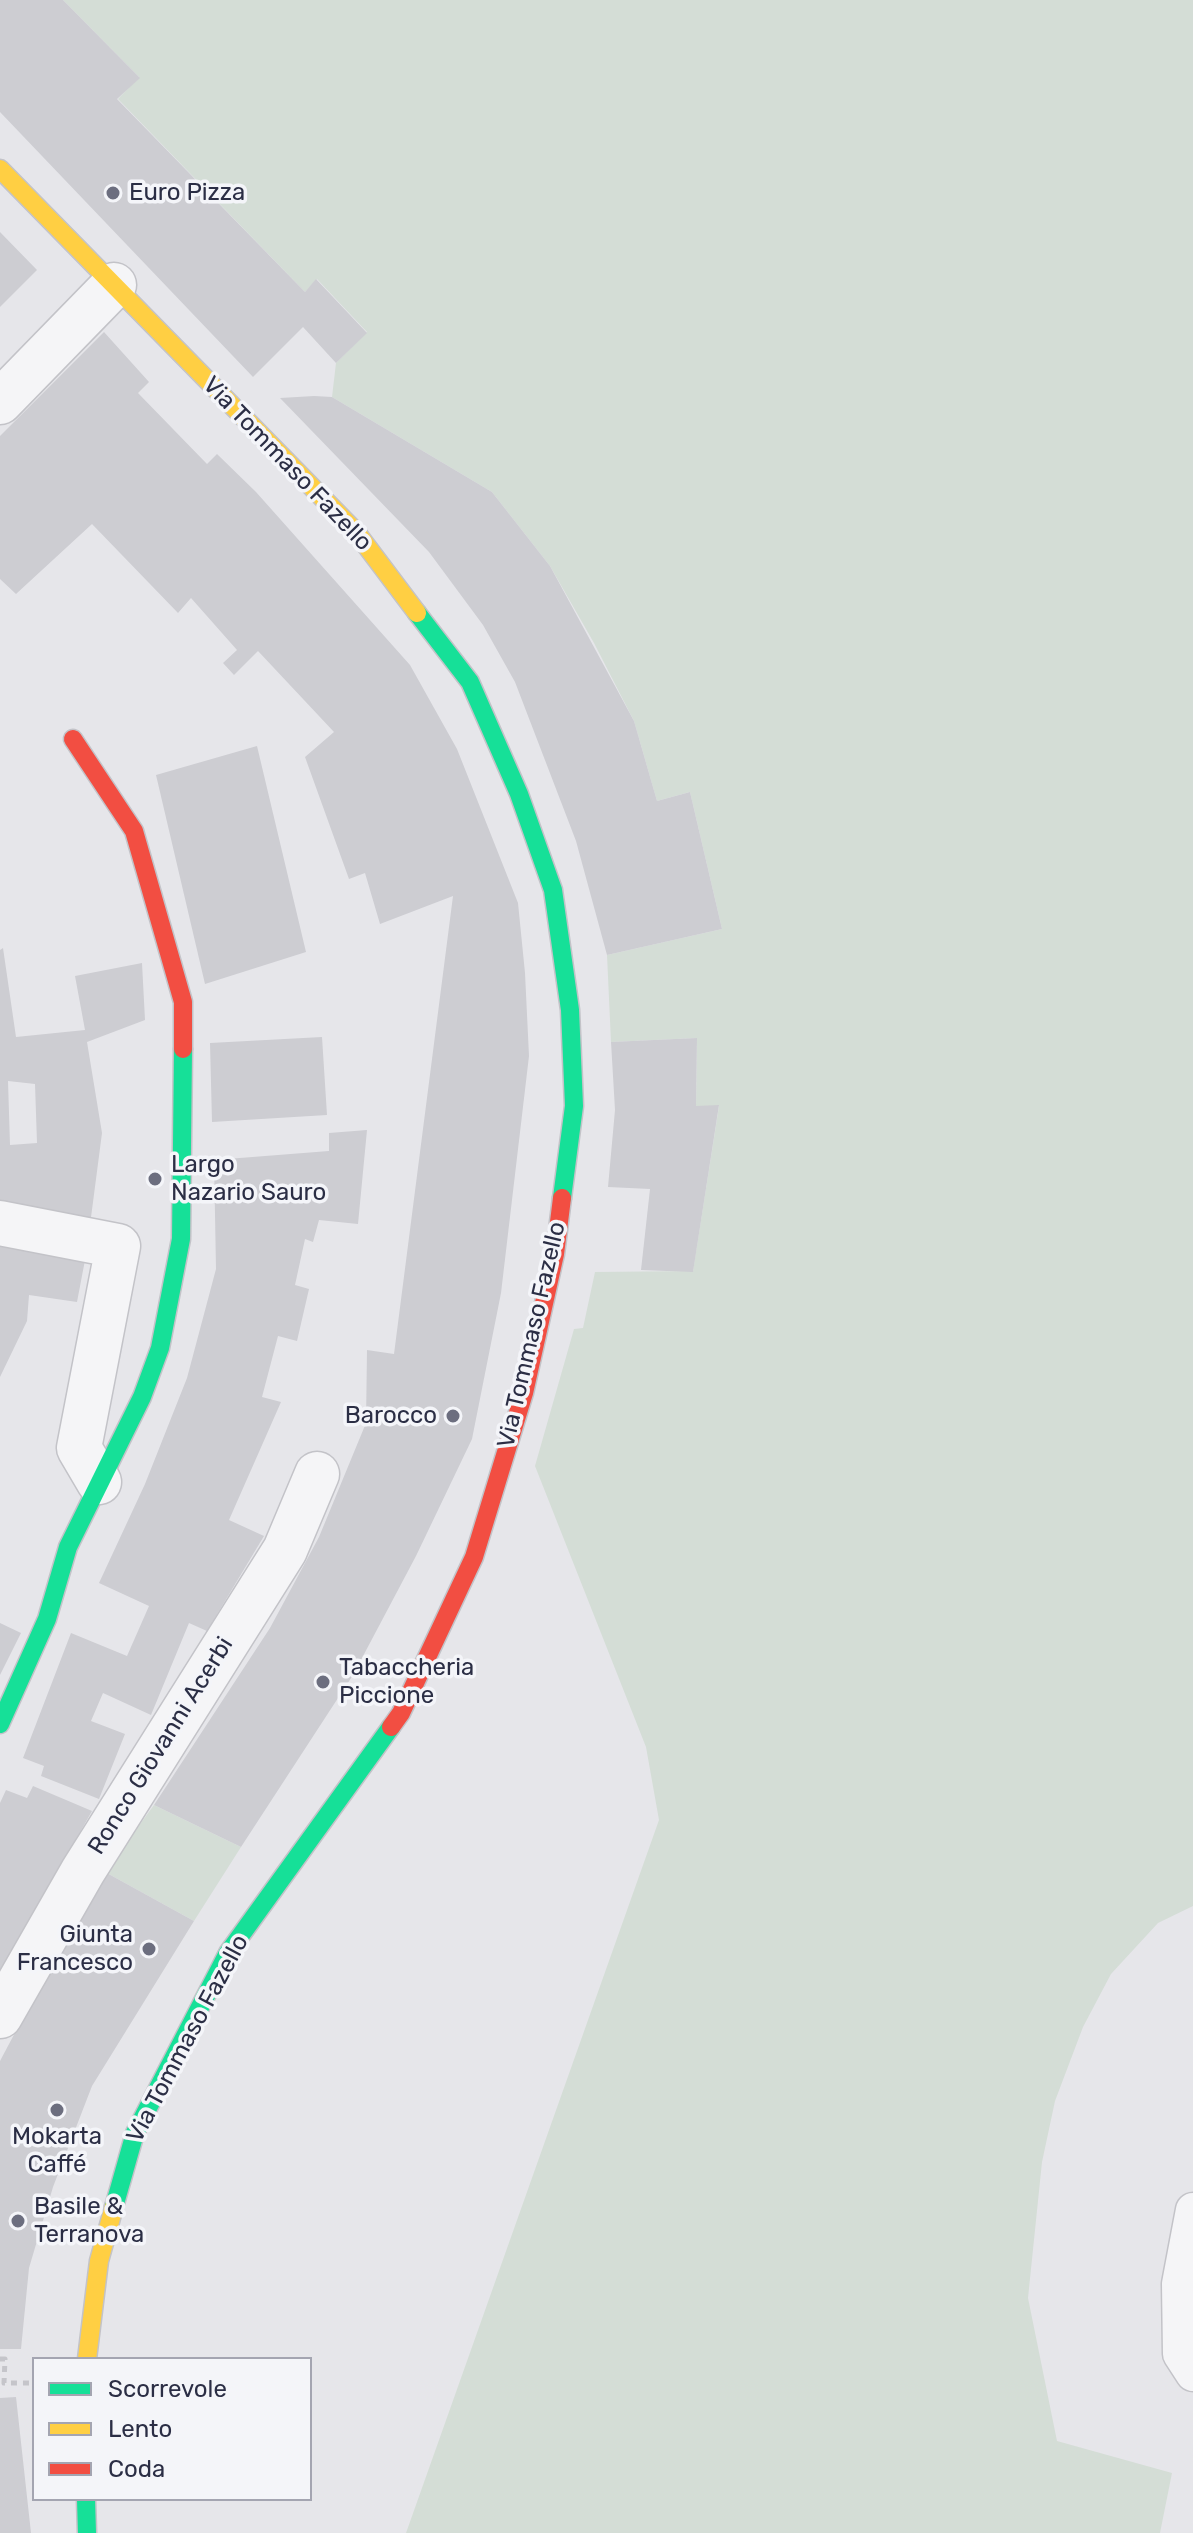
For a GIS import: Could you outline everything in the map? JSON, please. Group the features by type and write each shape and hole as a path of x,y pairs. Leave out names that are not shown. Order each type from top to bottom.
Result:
{"main road":[{"name":"Via Tommaso Fazello","path":"0,169 356,532 470,682 519,794 553,890 570,1010 574,1106 555,1254 524,1393 474,1557 401,1713 228,1953 135,2133 99,2261 87,2357"},
{"path":"0,1724 47,1619 68,1547 142,1397 160,1348 181,1239 183,1002 134,831 73,739"},
{"path":"86,2501 87,2533"}],"street":[{"path":"0,402 114,285"},
{"path":"0,1223 118,1246 79,1448 99,1482"},
{"name":"Ronco Giovanni Acerbi","path":"0,2016 83,1871 285,1550 317,1474"}],"lane":[{"path":"1193,2210 1179,2284 1180,2354 1193,2374"}],"path":[{"path":"0,2359 5,2359 4,2383 32,2383"}],"shaded area":[{"path":"63,0 1193,0 1193,1906 1158,1923 1111,1974 1083,2027 1055,2101 1042,2162 1028,2298 1057,2441 1172,2473 1160,2533 406,2533 659,1820 646,1747 535,1466 574,1329 583,1328 595,1272 693,1271 719,1106 696,1106 697,1038 611,1042 607,955 722,929 690,792 657,801 634,721 550,566 492,492 332,397 336,363 367,332 317,279 305,292 118,99 139,77"},
{"path":"154,1805 241,1847 194,1921 105,1872"}],"building":[{"path":"0,0 63,0 140,78 117,99 305,292 316,279 367,333 336,363 303,327 253,377 0,112"},
{"path":"0,232 37,270 0,307"},
{"path":"104,332 149,382 138,393 207,464 217,454 256,492 410,665 457,749 518,903 525,973 529,1056 501,1293 472,1439 416,1556 353,1675 241,1847 154,1805 270,1628 319,1537 366,1423 367,1350 394,1354 453,896 380,924 365,873 349,879 305,757 334,732 258,651 234,675 223,663 237,650 191,598 178,613 92,524 16,594 0,579 0,436"},
{"path":"332,397 492,492 550,566 634,721 657,801 690,792 722,929 607,955 576,841 515,682 483,625 429,552 280,398"},
{"path":"257,746 306,952 205,984 156,775"},
{"path":"3,948 16,1037 85,1030 75,976 142,963 145,1020 87,1042 102,1133 90,1225 0,1211 0,950","holes":["8,1081 35,1084 37,1143 10,1145"]},
{"path":"322,1037 327,1115 212,1122 210,1043"},
{"path":"697,1038 696,1106 719,1105 693,1272 641,1270 650,1189 608,1187 615,1110 611,1042"},
{"path":"367,1130 358,1224 319,1220 313,1242 305,1239 295,1285 309,1289 297,1341 278,1336 262,1397 281,1402 229,1520 264,1536 207,1631 189,1623 151,1715 103,1693 91,1721 125,1734 99,1799 41,1776 44,1766 23,1758 71,1633 127,1656 149,1606 99,1583 145,1484 187,1378 216,1269 214,1160 329,1151 329,1133"},
{"path":"0,1239 85,1260 77,1302 29,1295 27,1321 0,1377"},
{"path":"0,1623 21,1633 0,1675"},
{"path":"33,1786 92,1811 0,1973 0,1803 6,1790 27,1798"},
{"path":"105,1872 194,1921 92,2086 53,2187 29,2268 21,2349 0,2349 0,2061"},
{"path":"16,2397 31,2533 0,2533 0,2398"}],"traffic: fast":[{"path":"417,613 470,682 519,794 553,890 570,1010 574,1106 562,1198"},
{"path":"0,1724 47,1619 68,1547 142,1397 160,1348 181,1239 183,1049"},
{"path":"114,2207 135,2133 228,1953 391,1727"},
{"path":"86,2501 87,2533"}],"traffic: slow":[{"path":"0,169 356,532 417,613"},
{"path":"87,2357 99,2261 114,2207"}],"traffic: jam":[{"path":"73,739 134,831 183,1002 183,1049"},
{"path":"391,1727 401,1713 474,1557 524,1393 555,1254 562,1198"}],"place":[{"name":"Euro Pizza","path":"113,193"},
{"name":"Largo Nazario Sauro","path":"155,1179"},
{"name":"Barocco","path":"453,1416"},
{"name":"Tabaccheria Piccione","path":"323,1682"},
{"name":"Giunta Francesco","path":"149,1949"},
{"name":"Mokarta Caffé","path":"57,2110"},
{"name":"Basile & Terranova","path":"18,2221"}]}
